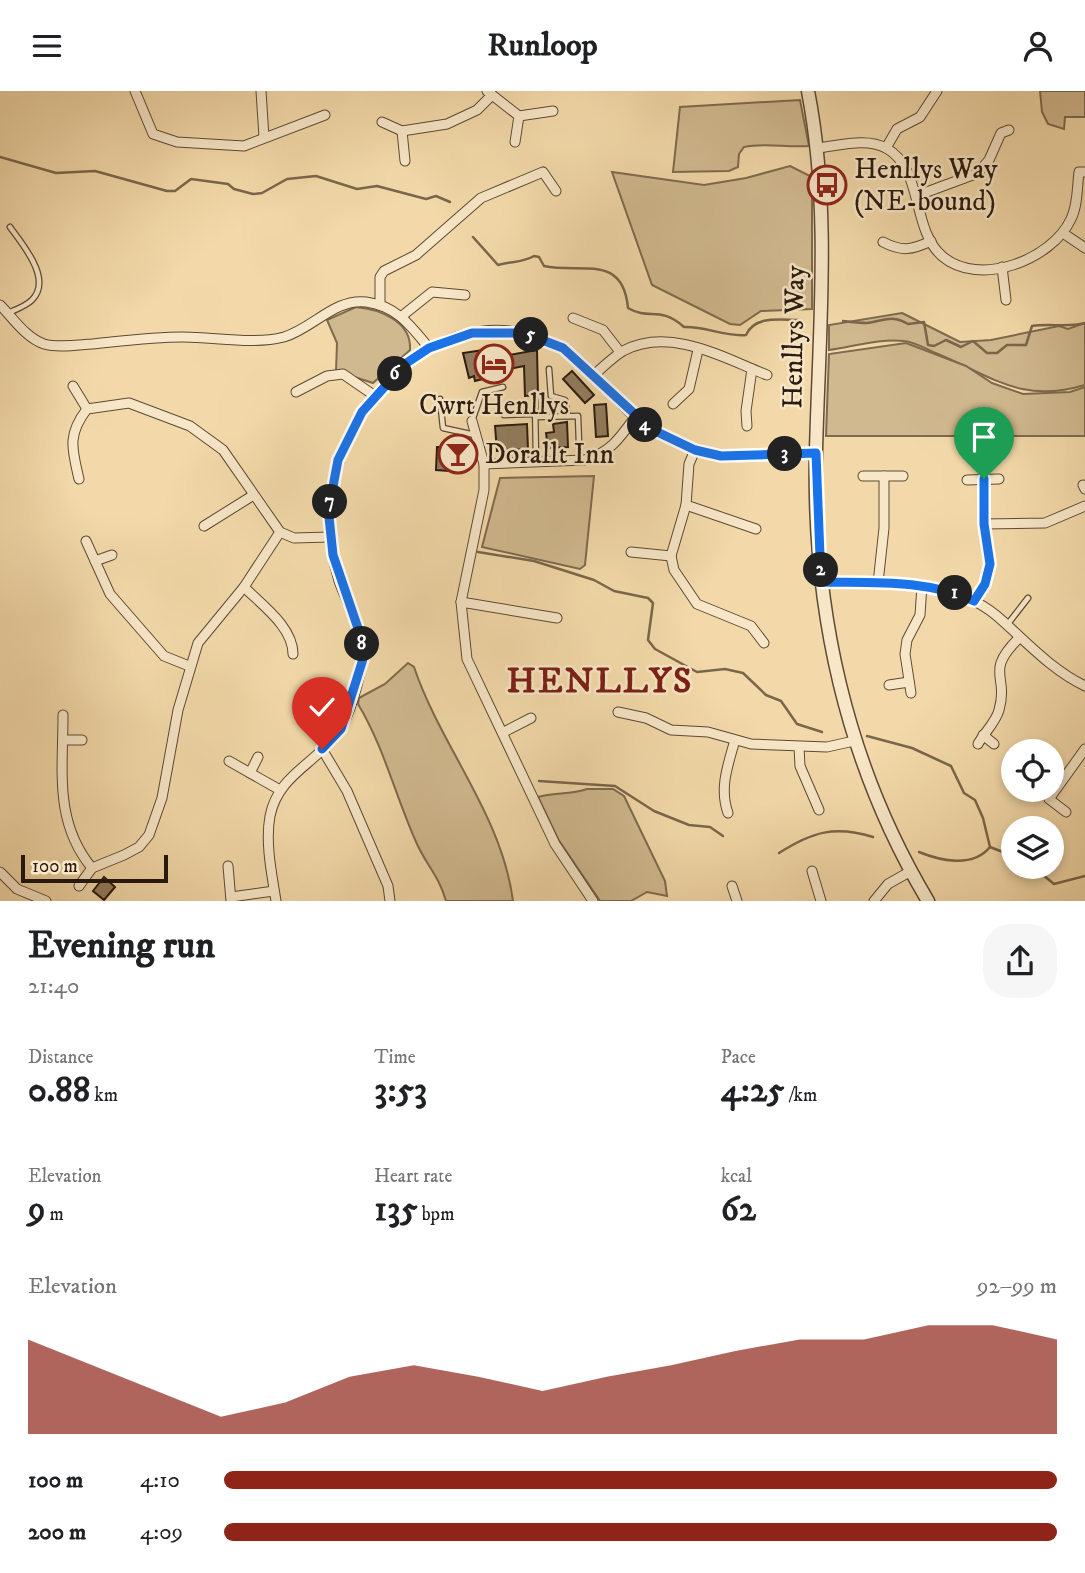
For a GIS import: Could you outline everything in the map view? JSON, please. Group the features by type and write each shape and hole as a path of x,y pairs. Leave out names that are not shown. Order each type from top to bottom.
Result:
{"street":[{"path":"135,91 148,126 164,140 244,146 325,115"},
{"path":"261,91 264,137"},
{"name":"Henllys Way","path":"808,91 817,148 821,321 816,453 821,582 833,657 854,741 885,819 928,901"},
{"path":"886,148 897,129 920,117 937,91"},
{"path":"383,122 402,131 464,119 490,93 519,116 553,111"},
{"path":"514,142 519,116"},
{"path":"916,196 978,173 989,160 1002,132 1009,130"},
{"path":"402,131 405,160"},
{"path":"817,148 863,142 886,148 904,167 931,241 941,255 958,266 972,269 1002,267 1040,253 1063,233 1076,204 1079,172 1085,172"},
{"path":"380,305 380,277 384,271 416,255 481,198 542,172 556,191"},
{"path":"1063,233 1085,248"},
{"path":"883,241 896,249 911,250 931,241"},
{"path":"1002,267 1006,300"},
{"path":"402,316 432,292 465,295"},
{"path":"0,305 33,338 45,345 178,337 267,341 303,331 329,312 351,303 380,305 402,316 429,348"},
{"path":"573,318 603,330 620,352"},
{"path":"228,866 231,899 275,896 269,834 270,817 280,790 290,776 341,729 363,659 362,640 339,581 330,537 330,498 338,460 362,412 374,395 405,364 429,348 472,333 524,333 563,348 635,417 651,429 695,450 721,456 816,453"},
{"path":"594,376 620,352 652,341 721,353 767,375"},
{"path":"673,404 689,389 698,350"},
{"path":"747,426 747,401 752,369"},
{"path":"296,392 327,376 343,375 374,395"},
{"path":"73,386 87,409"},
{"path":"79,479 72,439 75,425 87,409 129,403 190,426 223,450 252,496 280,532 294,538 330,537"},
{"path":"484,464 596,457 608,451 635,417"},
{"path":"472,421 484,464 484,490 461,602 467,659 555,844 593,901"},
{"path":"695,450 689,464 686,505 671,556 683,587 697,604 751,626 764,643"},
{"path":"863,476 903,476"},
{"path":"878,583 884,528 884,476"},
{"path":"974,601 985,584 990,564 984,524 984,479"},
{"path":"967,480 999,479"},
{"path":"204,526 252,496"},
{"path":"686,505 756,529"},
{"path":"984,524 1045,523 1085,506"},
{"path":"79,886 92,867 124,855 149,835 162,798 189,666 198,643 244,587 280,532"},
{"path":"86,541 110,594 164,656 189,666"},
{"path":"631,552 671,556"},
{"path":"95,561 112,555"},
{"path":"821,582 922,585 949,591 974,601 1007,625 1056,669 1085,686"},
{"path":"911,693 907,641 920,615 922,585"},
{"path":"244,587 268,610 293,642 293,654"},
{"path":"461,602 558,618"},
{"path":"994,744 980,739 1000,707 998,672 1001,658 1019,638"},
{"path":"889,685 909,683"},
{"path":"618,712 646,717 671,730 708,732 775,747 827,747 854,741"},
{"path":"63,715 63,807 67,826 79,853 92,867"},
{"path":"504,732 531,718"},
{"path":"63,740 82,740"},
{"path":"728,813 724,801 724,780 735,740"},
{"path":"799,747 800,767 819,810"},
{"path":"322,749 347,791 388,886 390,901"},
{"path":"1066,812 1046,802 1085,749"},
{"path":"250,773 258,757"},
{"path":"229,761 280,790"},
{"path":"812,871 821,901"},
{"path":"874,901 888,884 911,871"},
{"path":"0,872 29,896 46,901"},
{"path":"732,886 737,901"}],"lane":[{"path":"7,313 31,302 37,291 38,281 36,266 9,227"},
{"path":"549,369 551,396 565,400 568,416"},
{"path":"472,421 482,392 503,387"},
{"path":"440,399 443,428 476,435"},
{"path":"535,400 536,462"},
{"path":"504,415 578,416 579,443"},
{"path":"1007,625 1028,598"}],"shaded area":[{"path":"1040,91 1085,91 1085,117 1065,117 1064,129 1048,124 1042,112"},
{"path":"800,100 809,146 744,147 739,154 738,167 729,171 673,172 680,107"},
{"path":"790,166 812,177 812,309 761,311 740,325 730,324 652,285 612,172 704,185 746,178"},
{"path":"356,307 374,310 392,318 406,331 409,340 410,350 373,383 336,371 337,343 327,320"},
{"path":"902,313 960,342 991,340 1059,326 1068,329 1085,323 1085,385 1063,390 1025,390 992,379 921,346 904,341 876,342 829,350 829,325"},
{"path":"906,343 966,366 992,383 1023,394 1070,392 1085,387 1085,436 826,436 829,354"},
{"path":"594,476 585,565 580,569 482,547 500,478"},
{"path":"408,663 414,667 439,725 497,839 513,901 446,901 417,844 383,755 358,704 359,698 385,684"},
{"path":"587,789 613,789 624,796 665,881 667,896 647,892 631,901 600,901 558,839 538,797"}],"building":[{"path":"497,348 498,357 537,350 538,395 525,396 524,366 490,373 491,377 475,381 474,376 469,378 463,353"},
{"path":"572,371 594,395 585,403 563,379"},
{"path":"606,404 608,436 596,437 594,405"},
{"path":"567,422 568,447 548,448 546,433 554,432 553,424"},
{"path":"527,424 528,449 497,451 495,426"},
{"path":"458,441 470,441 472,449 470,460 463,460 463,472 436,470 437,447 449,447 449,444 458,444"},
{"path":"104,877 115,887 104,900 93,891"}],"waterway":[{"path":"0,157 56,173 95,171 167,191 175,191 191,179 228,184 234,189 253,194 262,193 287,179 316,176 357,189 377,186 426,199 436,196 450,202"},
{"path":"473,237 498,265 534,256 539,257 544,266 598,269 609,273 618,279 628,308 636,312 668,317 684,327 746,335 755,324 762,321 800,320"},
{"path":"843,321 867,323 892,319 908,324 924,322 928,345 934,346 946,340 961,347 973,341 987,353 997,353 1007,345 1026,345 1032,326 1085,323"},
{"path":"478,552 534,561 594,580 614,591 648,598 653,603 648,640 655,649 697,672 725,669 743,673 766,695 781,701 797,724 822,732"},
{"path":"867,736 912,748 951,766 964,793 975,800 983,818 990,847"},
{"path":"539,781 615,786 654,811 689,825 710,827 723,836"},
{"path":"779,853 802,840 835,831 873,837"},
{"path":"919,852 956,861 975,858 990,847 1001,851"},
{"path":"1048,879 1054,884 1085,876"}],"place":[{"name":"Henllys Way (NE-bound)","path":"827,185"},
{"name":"Cwrt Henllys","path":"494,364"},
{"name":"Dorallt Inn","path":"458,454"}],"district":[{"name":"HENLLYS","path":"600,682"}],"route":[{"path":"322,749 341,729 363,659 362,640 339,581 330,537 330,498 338,460 362,412 374,395 405,364 429,348 450,339 472,333 499,331 524,333 563,348 651,429 706,453 721,456 816,453 821,582 922,585 974,601 985,584 990,564 984,524 984,479"}]}
